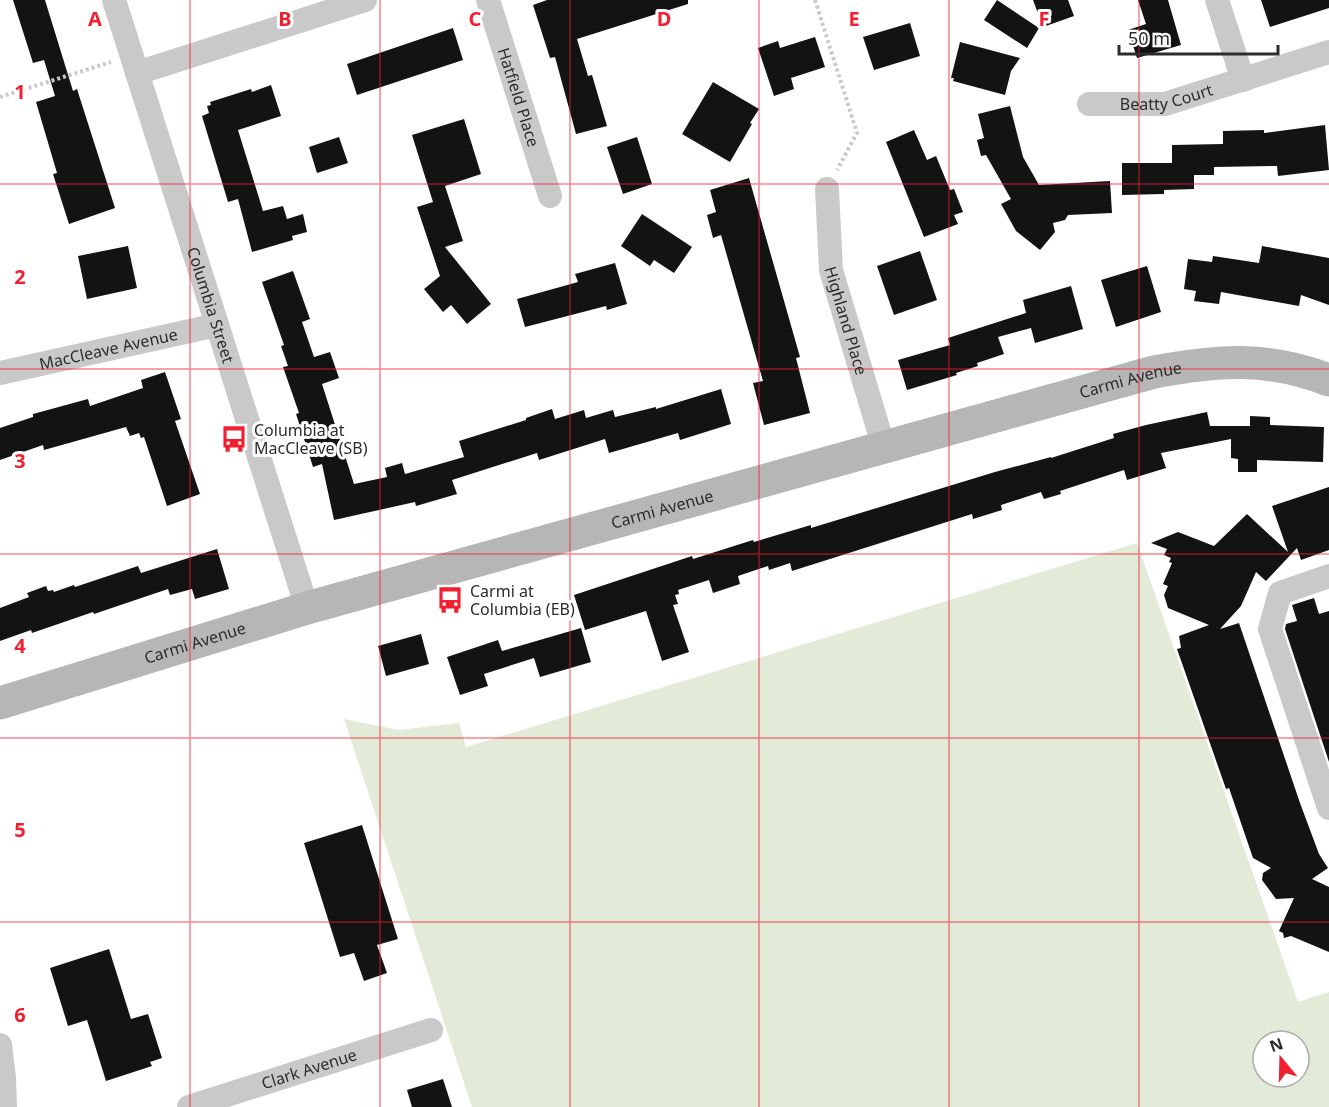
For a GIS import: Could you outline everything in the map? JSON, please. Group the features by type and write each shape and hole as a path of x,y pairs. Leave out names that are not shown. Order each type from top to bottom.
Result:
{"street":[{"name":"Columbia Street","path":"114,0 307,609"},
{"path":"134,62 365,0"},
{"name":"Hatfield Place","path":"488,0 550,196"},
{"path":"1217,0 1243,80"},
{"name":"Beatty Court","path":"1089,104 1165,104 1329,52"},
{"name":"Highland Place","path":"827,189 831,270 884,448"},
{"name":"MacCleave Avenue","path":"0,373 217,325"},
{"name":"Carmi Avenue","path":"0,703 307,609 1154,372 1201,363 1241,362 1277,365 1329,380"},
{"path":"1329,576 1280,593 1270,629 1329,808"},
{"name":"Clark Avenue","path":"189,1107 430,1030"},
{"path":"0,1045 5,1107"}],"path":[{"path":"814,0 857,133 827,189"},
{"path":"0,97 114,61 134,62"}],"green space":[{"path":"1137,543 1298,1002 1329,992 1329,1107 472,1107 344,719 398,730 459,723 466,747"}],"building":[{"path":"13,0 45,0 73,91 77,89 115,208 69,224 53,174 57,173 36,102 55,96 44,60 33,63"},
{"path":"547,0 688,0 688,4 577,39 588,76 592,75 607,126 576,134 555,57 550,58 533,5"},
{"path":"997,0 1039,28 1027,48 984,20"},
{"path":"1033,0 1068,0 1074,16 1043,27"},
{"path":"1138,0 1168,0 1181,45 1137,58 1128,30 1146,24"},
{"path":"1261,0 1329,0 1329,8 1270,27"},
{"path":"910,23 920,56 874,70 863,37"},
{"path":"453,28 463,60 357,95 347,64"},
{"path":"815,37 825,67 791,78 794,89 774,96 758,48 778,41 780,48"},
{"path":"960,42 1020,58 1011,71 1005,95 953,81 954,78 951,78"},
{"path":"713,82 759,109 730,162 682,134"},
{"path":"271,85 281,116 238,130 263,211 283,206 287,219 303,214 307,232 292,236 293,240 252,252 238,199 228,202 202,116 209,113 207,106 211,105 210,102"},
{"path":"1010,106 1023,157 1039,185 1110,181 1112,213 1068,215 1065,220 1053,223 1055,232 1040,250 1016,231 1001,204 1011,199 986,155 981,156 977,140 984,138 978,114"},
{"path":"464,119 481,174 445,186 463,241 445,247 491,304 467,324 451,305 443,312 424,289 440,276 417,207 433,202 412,135"},
{"path":"1325,125 1329,170 1278,176 1277,166 1214,167 1214,175 1194,175 1194,189 1164,190 1164,194 1122,195 1122,163 1172,163 1172,145 1223,144 1223,131 1264,130 1264,133"},
{"path":"914,130 927,160 936,156 950,190 954,189 963,212 954,215 958,224 924,237 886,142"},
{"path":"339,137 348,163 317,173 309,147"},
{"path":"637,137 652,184 623,194 607,147"},
{"path":"749,178 800,357 796,358 810,413 764,425 753,383 763,381 721,235 713,238 707,215 716,212 710,190"},
{"path":"642,214 692,247 674,273 654,260 650,266 621,246"},
{"path":"128,246 137,288 87,299 78,256"},
{"path":"1262,246 1329,258 1329,305 1301,295 1299,306 1221,292 1219,304 1194,301 1196,291 1184,289 1188,259 1212,262 1213,256 1259,263"},
{"path":"920,251 937,300 894,315 877,266"},
{"path":"615,263 627,304 607,310 606,306 525,327 517,299 578,282 575,274"},
{"path":"1147,266 1161,312 1116,327 1101,280"},
{"path":"293,271 310,319 302,322 314,357 330,352 339,378 322,384 354,484 387,477 385,468 402,463 405,474 464,457 459,441 526,420 526,418 552,409 555,419 584,410 586,418 613,410 615,417 656,407 656,409 721,389 731,424 680,440 678,433 609,453 605,439 539,460 537,453 452,480 457,494 416,506 415,502 334,520 322,464 313,467 296,414 299,413 283,367 288,366 281,346 284,345 262,282"},
{"path":"1071,286 1083,329 1035,343 1031,328 998,337 1004,354 977,363 978,366 956,373 957,375 907,390 898,360 950,345 948,338 1026,313 1023,300"},
{"path":"165,372 181,419 175,421 200,494 167,506 144,437 141,438 139,433 130,436 126,427 44,450 43,445 0,460 0,428 33,417 33,414 88,399 90,406 143,388 141,380"},
{"path":"1207,412 1210,426 1250,426 1250,416 1270,417 1270,425 1324,427 1323,462 1257,460 1257,472 1238,472 1238,459 1231,458 1231,439 1161,453 1166,468 1127,480 1124,470 1060,491 1061,494 1044,499 1041,492 1001,505 1002,510 973,519 972,514 792,571 790,563 769,570 768,566 738,576 740,584 713,593 709,580 678,590 679,594 675,595 678,604 673,605 689,652 662,661 646,611 585,630 574,595 692,556 693,559 753,540 754,542 811,525 811,528 995,472 1051,458 1114,438 1113,434"},
{"path":"1329,487 1329,550 1301,560 1297,548 1266,581 1256,572 1241,606 1220,629 1239,623 1300,803 1319,854 1328,868 1312,879 1329,887 1329,952 1291,936 1284,938 1283,933 1279,931 1294,898 1276,899 1262,880 1263,873 1271,868 1253,858 1177,649 1181,648 1179,636 1209,625 1168,608 1164,595 1168,586 1163,584 1172,563 1169,562 1171,558 1164,555 1167,549 1151,543 1178,532 1214,546 1247,514 1288,552 1272,506"},
{"path":"217,549 229,589 195,599 192,589 170,595 168,589 94,614 93,612 32,633 31,630 0,641 0,608 29,597 27,593 46,586 48,591 53,590 54,592 74,585 75,587 138,566 141,573"},
{"path":"1314,598 1319,614 1329,611 1329,762 1285,629 1286,624 1297,621 1292,605"},
{"path":"581,628 591,662 540,677 534,658 484,674 488,686 460,695 447,657 498,640 502,651"},
{"path":"421,634 429,664 386,676 378,646"},
{"path":"362,825 398,939 377,945 387,973 364,981 354,953 340,957 304,843"},
{"path":"109,949 131,1019 148,1014 162,1058 150,1062 152,1066 106,1081 87,1020 68,1026 50,968"},
{"path":"443,1079 452,1107 412,1107 407,1090"}],"place":[{"name":"Columbia at MacCleave (SB)","path":"234,439"},
{"name":"Carmi at Columbia (EB)","path":"450,600"}]}
